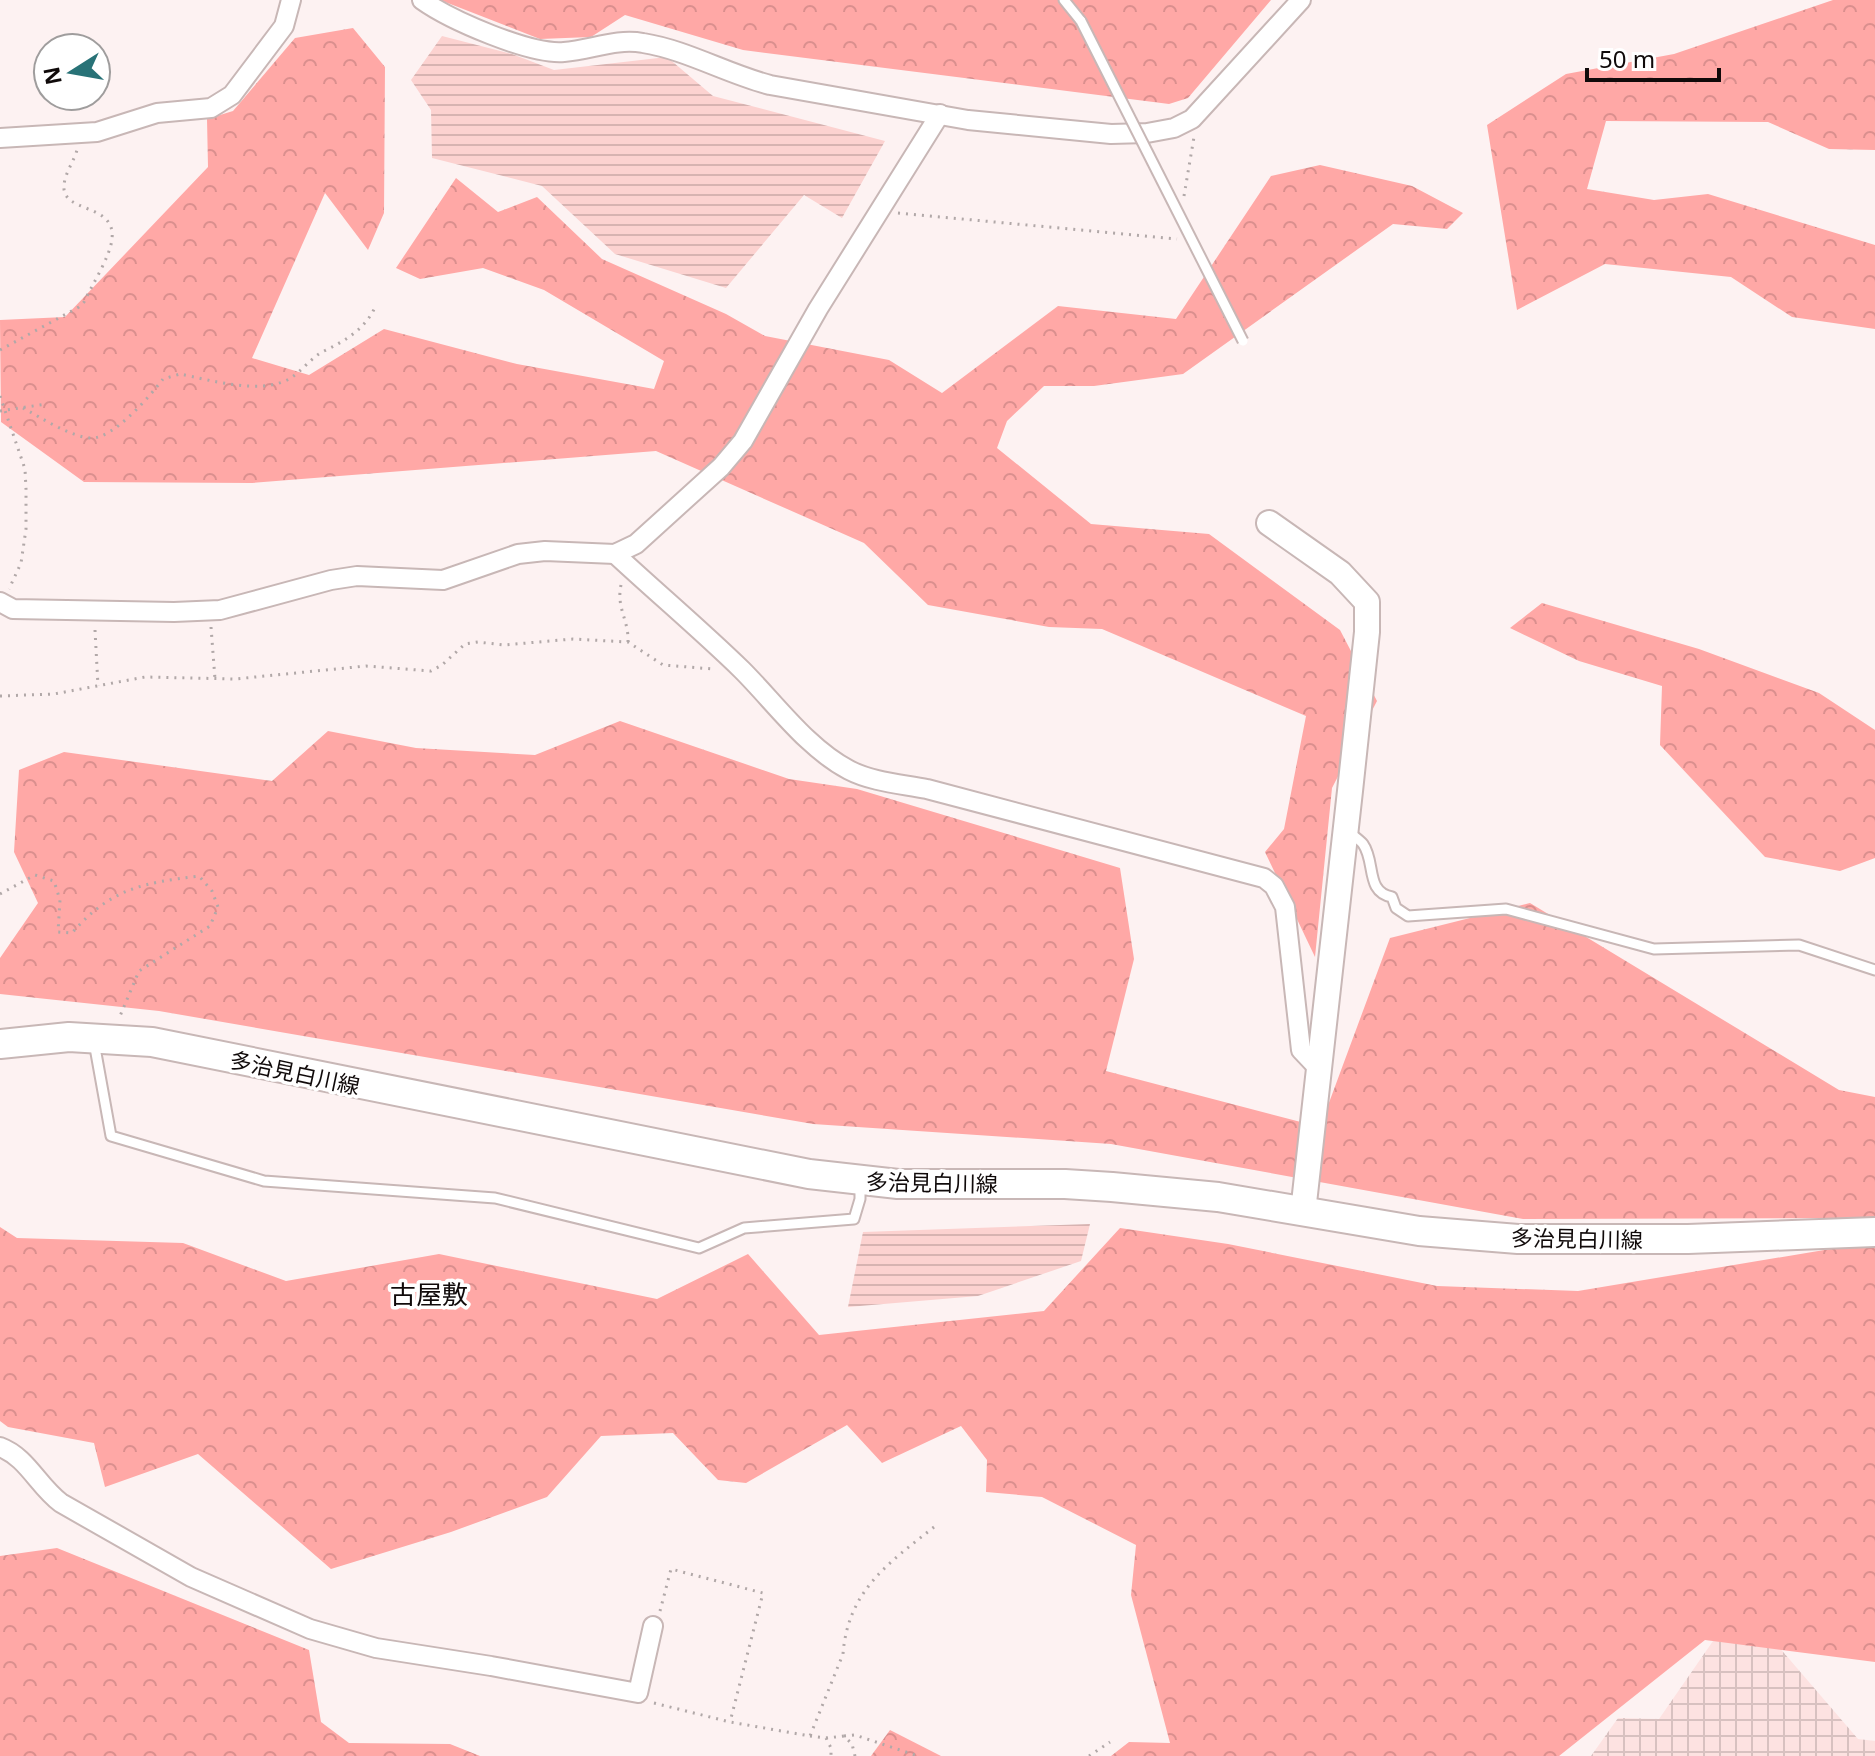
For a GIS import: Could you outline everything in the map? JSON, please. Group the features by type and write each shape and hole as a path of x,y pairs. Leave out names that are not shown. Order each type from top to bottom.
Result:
{"main road":[{"name":"多治見白川線","path":"0,1044 69,1037 152,1042 809,1174 860,1181 1112,1187 1218,1197 1419,1231 1518,1239 1688,1239 1875,1232"}],"street":[{"path":"0,138 97,132 157,113 211,108 232,95 284,26 291,0"},
{"path":"422,0 456,20 542,50 562,52 617,42 641,42 673,50 742,78 770,85 1009,125 1111,134 1147,133 1174,128 1192,119 1301,0"},
{"path":"621,560 721,467 743,441 818,309 940,114"},
{"path":"1269,523 1340,573 1367,602 1367,632 1303,1212"},
{"path":"4,608 210,610 357,576 443,580 518,554 545,551 621,560 741,669 810,739 834,761 852,772 1264,878 1274,886 1285,907 1301,1050 1319,1069"},
{"path":"0,1447 14,1452 52,1496 133,1546 191,1577 310,1629 376,1648 638,1693 653,1626"}],"lane":[{"path":"1064,0 1081,21 1243,341"},
{"path":"1346,830 1364,845 1376,890 1392,897 1396,908 1408,916 1506,909 1654,949 1799,945 1875,970"},
{"path":"103,1039 111,1136 264,1181 495,1198 699,1248 744,1228 854,1219 860,1199 860,1181"}],"path":[{"path":"1183,208 1195,131 1192,119"},
{"path":"0,350 79,307 111,245 112,229 107,218 70,200 65,192 65,181 77,153 77,134"},
{"path":"879,212 1178,239"},
{"path":"23,408 77,435 98,437 114,429 170,375 180,374 238,386 288,379 315,357 348,339 368,320 376,305"},
{"path":"0,396 25,469 26,529 21,563 4,608"},
{"path":"3,411 46,404"},
{"path":"621,560 618,600 628,631 628,642"},
{"path":"210,610 215,679"},
{"path":"94,611 98,686"},
{"path":"0,696 54,694 145,677 215,679 366,666 431,671 465,644 585,640 628,642 663,665 674,668 741,669"},
{"path":"0,894 35,875 54,881 60,900 58,932 72,933 90,911 116,895 149,882 199,876 212,891 218,907 210,926 139,971 103,1039"},
{"path":"810,1736 843,1654 844,1640 857,1602 866,1587 934,1527"},
{"path":"653,1626 671,1569 763,1593 730,1722"},
{"path":"638,1693 646,1701 730,1722 826,1738 855,1735 918,1756"},
{"path":"844,1736 852,1744 855,1756"},
{"path":"826,1738 831,1756"},
{"path":"1089,1756 1110,1742"}],"shaded area":[{"path":"442,36 512,54 554,70 667,57 713,96 885,141 842,218 804,195 726,288 615,254 542,186 432,158 431,110 411,80"},
{"path":"1090,1224 1081,1261 978,1296 848,1307 863,1232"},
{"path":"1740,1602 1858,1739 1875,1741 1875,1756 1591,1756 1618,1718 1659,1719"}],"green space":[{"path":"440,0 1271,0 1188,98 1169,104 743,50 625,15 591,37 540,39"},
{"path":"1833,0 1875,0 1875,150 1829,149 1768,122 1606,121 1587,189 1654,200 1708,194 1875,245 1875,329 1792,317 1731,277 1605,264 1517,310 1487,125 1566,74 1674,54"},
{"path":"353,28 385,67 384,213 368,250 325,193 252,358 309,375 384,329 517,364 654,389 664,361 544,290 483,268 420,279 396,268 456,178 498,212 537,197 602,259 726,314 765,336 889,360 942,393 1058,306 1176,319 1271,176 1320,165 1412,186 1463,213 1447,229 1393,224 1183,374 1094,386 1044,386 1007,421 997,448 1091,524 1209,534 1340,630 1377,701 1332,788 1315,957 1265,852 1284,829 1306,716 1102,629 1049,627 928,605 864,543 656,451 252,483 84,482 1,422 0,320 65,317 208,167 207,119 233,111 295,38"},
{"path":"1542,603 1699,649 1819,693 1875,730 1875,858 1840,871 1765,857 1660,745 1662,686 1579,661 1510,628"},
{"path":"620,721 789,779 857,789 1120,868 1134,959 1106,1071 1320,1127 1390,938 1530,903 1839,1090 1875,1097 1875,1218 1523,1219 1111,1144 813,1124 159,1011 0,994 0,958 38,903 14,852 19,770 64,752 272,781 328,731 416,748 535,755"},
{"path":"0,1227 17,1238 183,1243 286,1281 439,1254 657,1299 748,1254 819,1335 1044,1311 1120,1228 1228,1244 1437,1286 1578,1291 1860,1244 1875,1246 1875,1662 1705,1640 1559,1756 1111,1756 1129,1742 1170,1743 1131,1595 1136,1545 1042,1497 986,1492 987,1460 961,1426 882,1463 847,1425 746,1483 718,1480 673,1433 601,1436 547,1497 451,1532 331,1569 198,1454 105,1487 94,1443 8,1427 0,1421"},
{"path":"57,1548 309,1650 321,1722 349,1743 450,1744 480,1756 0,1756 0,1556"},
{"path":"890,1730 941,1756 871,1756"}],"district":[{"name":"古屋敷","path":"429,1294"}]}
